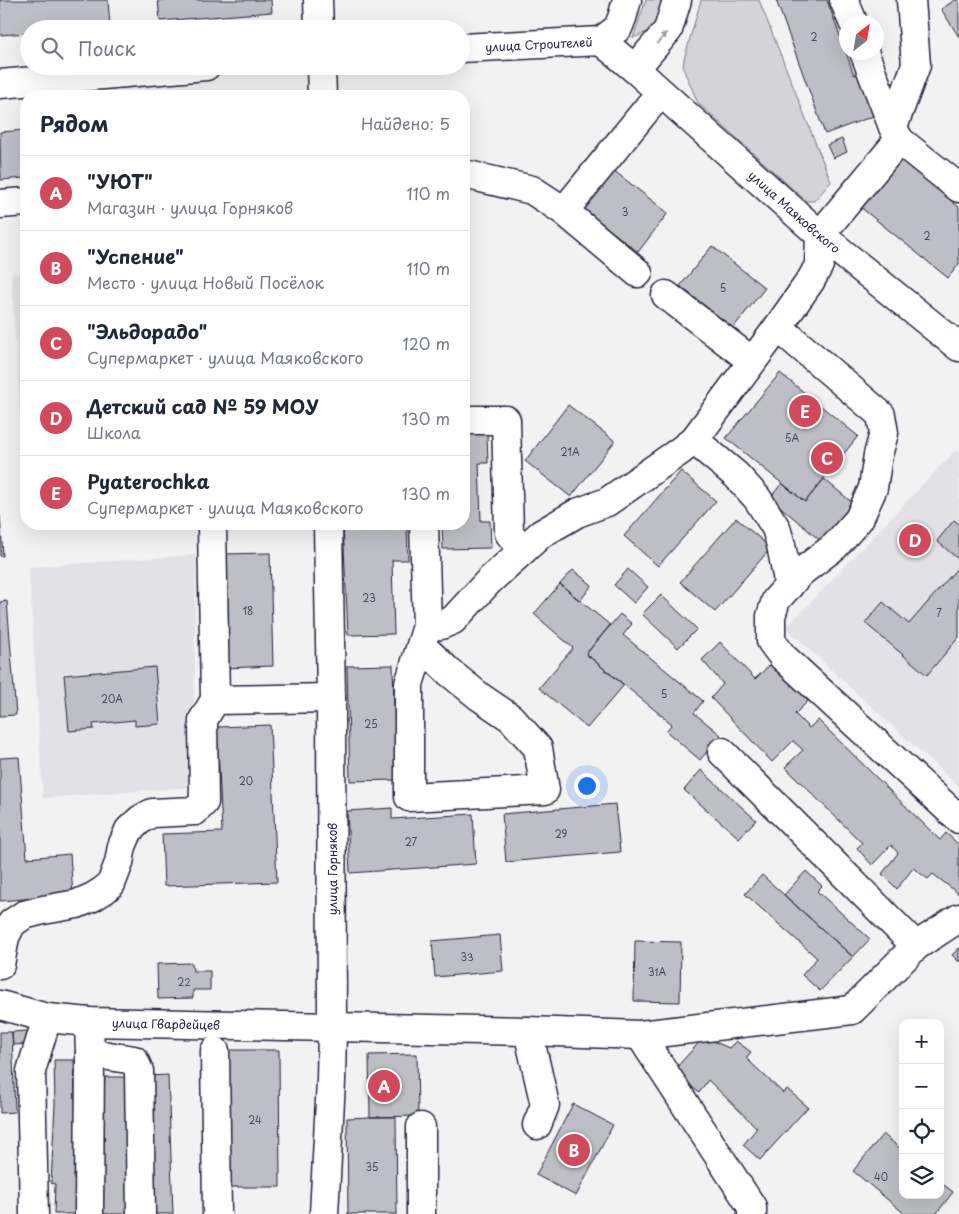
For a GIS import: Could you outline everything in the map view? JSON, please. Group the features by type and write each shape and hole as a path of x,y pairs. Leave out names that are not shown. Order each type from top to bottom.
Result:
{"street":[{"path":"318,0 319,20"},
{"path":"601,40 618,28 627,0"},
{"path":"635,69 668,30 677,0"},
{"path":"844,0 849,15"},
{"path":"424,635 453,620 489,581 541,534 577,513 607,502 694,440 811,280 819,265 820,235 896,134 916,65 911,0"},
{"name":"улица Строителей","path":"470,47 601,40 635,69"},
{"path":"867,60 896,134 959,188"},
{"name":"улица Маяковского","path":"635,69 820,235 959,347"},
{"path":"0,84 103,75"},
{"path":"321,75 322,90"},
{"path":"564,211 660,93"},
{"path":"470,175 532,190 564,211 638,273"},
{"path":"0,204 20,202"},
{"path":"666,294 752,361"},
{"path":"778,327 881,415 884,434 878,455 873,488 859,519 835,546 800,573 776,600 771,616 771,641 783,657 959,819"},
{"path":"470,420 506,420 509,533 523,550"},
{"path":"694,440 736,475 757,498 776,528 789,586"},
{"path":"0,965 4,937 12,923 24,914 77,904 93,897 111,884 119,863 122,846 129,830 141,819 152,813 195,811 204,802 203,720 215,700 212,530"},
{"name":"улица Горняков","path":"324,1214 332,1027 331,698 328,530"},
{"path":"424,530 424,635 409,684 409,797 545,790 538,748 511,718 480,697 449,672 424,635"},
{"path":"215,700 331,698"},
{"path":"722,752 916,946"},
{"name":"улица Гвардейцев","path":"0,1005 47,1018 89,1022 640,1035 852,1010 916,946 959,918"},
{"path":"34,1214 31,1071 47,1018"},
{"path":"89,1022 89,1214"},
{"path":"528,1031 545,1105 537,1125"},
{"path":"640,1035 756,1212"},
{"path":"215,1051 218,1214"},
{"path":"90,1052 134,1060 139,1070 141,1214"},
{"path":"421,1127 421,1214"}],"shaded area":[{"path":"646,0 666,0 656,24 647,32 633,38"},
{"path":"701,0 759,0 831,182 814,201 806,201 698,103 683,68"},
{"path":"20,273 20,406 11,274"},
{"path":"956,450 959,452 959,787 786,628"},
{"path":"196,555 193,787 43,798 29,567"}],"building":[{"path":"0,0 108,0 110,20 20,20 20,34 0,35"},
{"path":"158,0 271,0 272,12 160,20"},
{"path":"776,0 827,0 839,33 839,60 849,60 854,75 863,71 879,114 825,134"},
{"path":"955,0 959,0 959,37 941,9"},
{"path":"20,130 20,178 1,180 0,132"},
{"path":"842,139 847,152 833,158 827,145"},
{"path":"898,158 959,207 959,264 948,278 859,206"},
{"path":"613,170 668,213 638,252 583,209"},
{"path":"712,246 765,288 733,328 680,286"},
{"path":"780,373 858,436 805,502 726,438"},
{"path":"568,405 615,441 571,497 525,461"},
{"path":"470,434 487,434 488,463 479,463 481,521 490,521 491,548 443,549 442,530 470,530"},
{"path":"681,471 716,501 658,566 624,536"},
{"path":"824,479 854,504 822,542 770,498 782,483 805,502"},
{"path":"0,516 3,556 0,556"},
{"path":"736,518 771,548 715,612 680,582"},
{"path":"954,520 959,524 959,560 937,541"},
{"path":"343,530 407,530 408,560 392,560 394,634 348,635"},
{"path":"270,553 273,666 227,668 224,554"},
{"path":"959,566 959,637 927,675 865,623 883,602 909,624"},
{"path":"628,569 648,587 634,603 614,585"},
{"path":"573,570 592,585 580,601 560,584"},
{"path":"560,584 610,625 586,654 624,685 587,728 539,688 573,648 534,614"},
{"path":"661,595 697,629 678,648 642,614"},
{"path":"7,601 16,715 0,716 0,602"},
{"path":"620,614 632,624 623,635 703,701 694,713 721,735 700,760 666,731 672,724 586,654"},
{"path":"720,642 755,679 771,664 808,701 795,714 809,728 818,720 940,840 946,833 959,845 959,894 933,874 928,879 913,868 897,889 882,874 898,853 891,845 872,865 857,848 862,843 785,767 803,750 793,741 772,762 711,698 723,684 702,660"},
{"path":"393,665 396,780 350,781 347,666"},
{"path":"155,667 160,724 135,726 135,720 93,724 94,729 69,731 64,675"},
{"path":"270,725 277,882 164,886 162,834 222,832 217,727"},
{"path":"19,757 27,858 70,854 73,895 0,901 0,758"},
{"path":"701,770 756,820 739,838 684,790"},
{"path":"615,804 620,852 506,862 502,814"},
{"path":"392,808 392,819 473,814 476,864 350,873 347,811"},
{"path":"806,871 822,886 817,891 870,939 853,957 784,895"},
{"path":"762,875 853,957 820,991 802,975 817,958 745,894"},
{"path":"500,935 503,971 435,977 432,941"},
{"path":"635,941 681,942 680,1002 634,1001"},
{"path":"959,948 959,962 952,955"},
{"path":"192,963 193,971 210,971 210,990 193,990 193,998 158,999 157,964"},
{"path":"27,1031 27,1044 13,1045 12,1032"},
{"path":"0,1032 12,1032 15,1112 0,1113"},
{"path":"704,1037 729,1048 736,1041 751,1052 746,1058 783,1093 787,1089 808,1107 760,1160 743,1145 757,1128 708,1080 699,1093 674,1070"},
{"path":"229,1050 279,1050 280,1187 231,1187"},
{"path":"417,1054 418,1116 370,1117 369,1055"},
{"path":"54,1060 74,1060 76,1130 74,1180 76,1183 76,1214 54,1214 55,1184 51,1183 55,1104"},
{"path":"168,1075 173,1214 151,1214 148,1076"},
{"path":"105,1077 130,1077 130,1214 100,1214 100,1151"},
{"path":"573,1104 613,1125 576,1196 536,1175"},
{"path":"396,1117 397,1214 348,1214 347,1118"},
{"path":"883,1134 899,1148 899,1199 944,1199 944,1185 953,1192 936,1214 905,1214 853,1171"}],"place":[{"name":"Pyaterochka","path":"805,411"},
{"name":"\"Эльдорадо\"","path":"827,458"},
{"name":"Детский сад № 59 МОУ","path":"915,540"},
{"name":"\"УЮТ\"","path":"384,1086"},
{"name":"\"Успение\"","path":"574,1150"}]}
